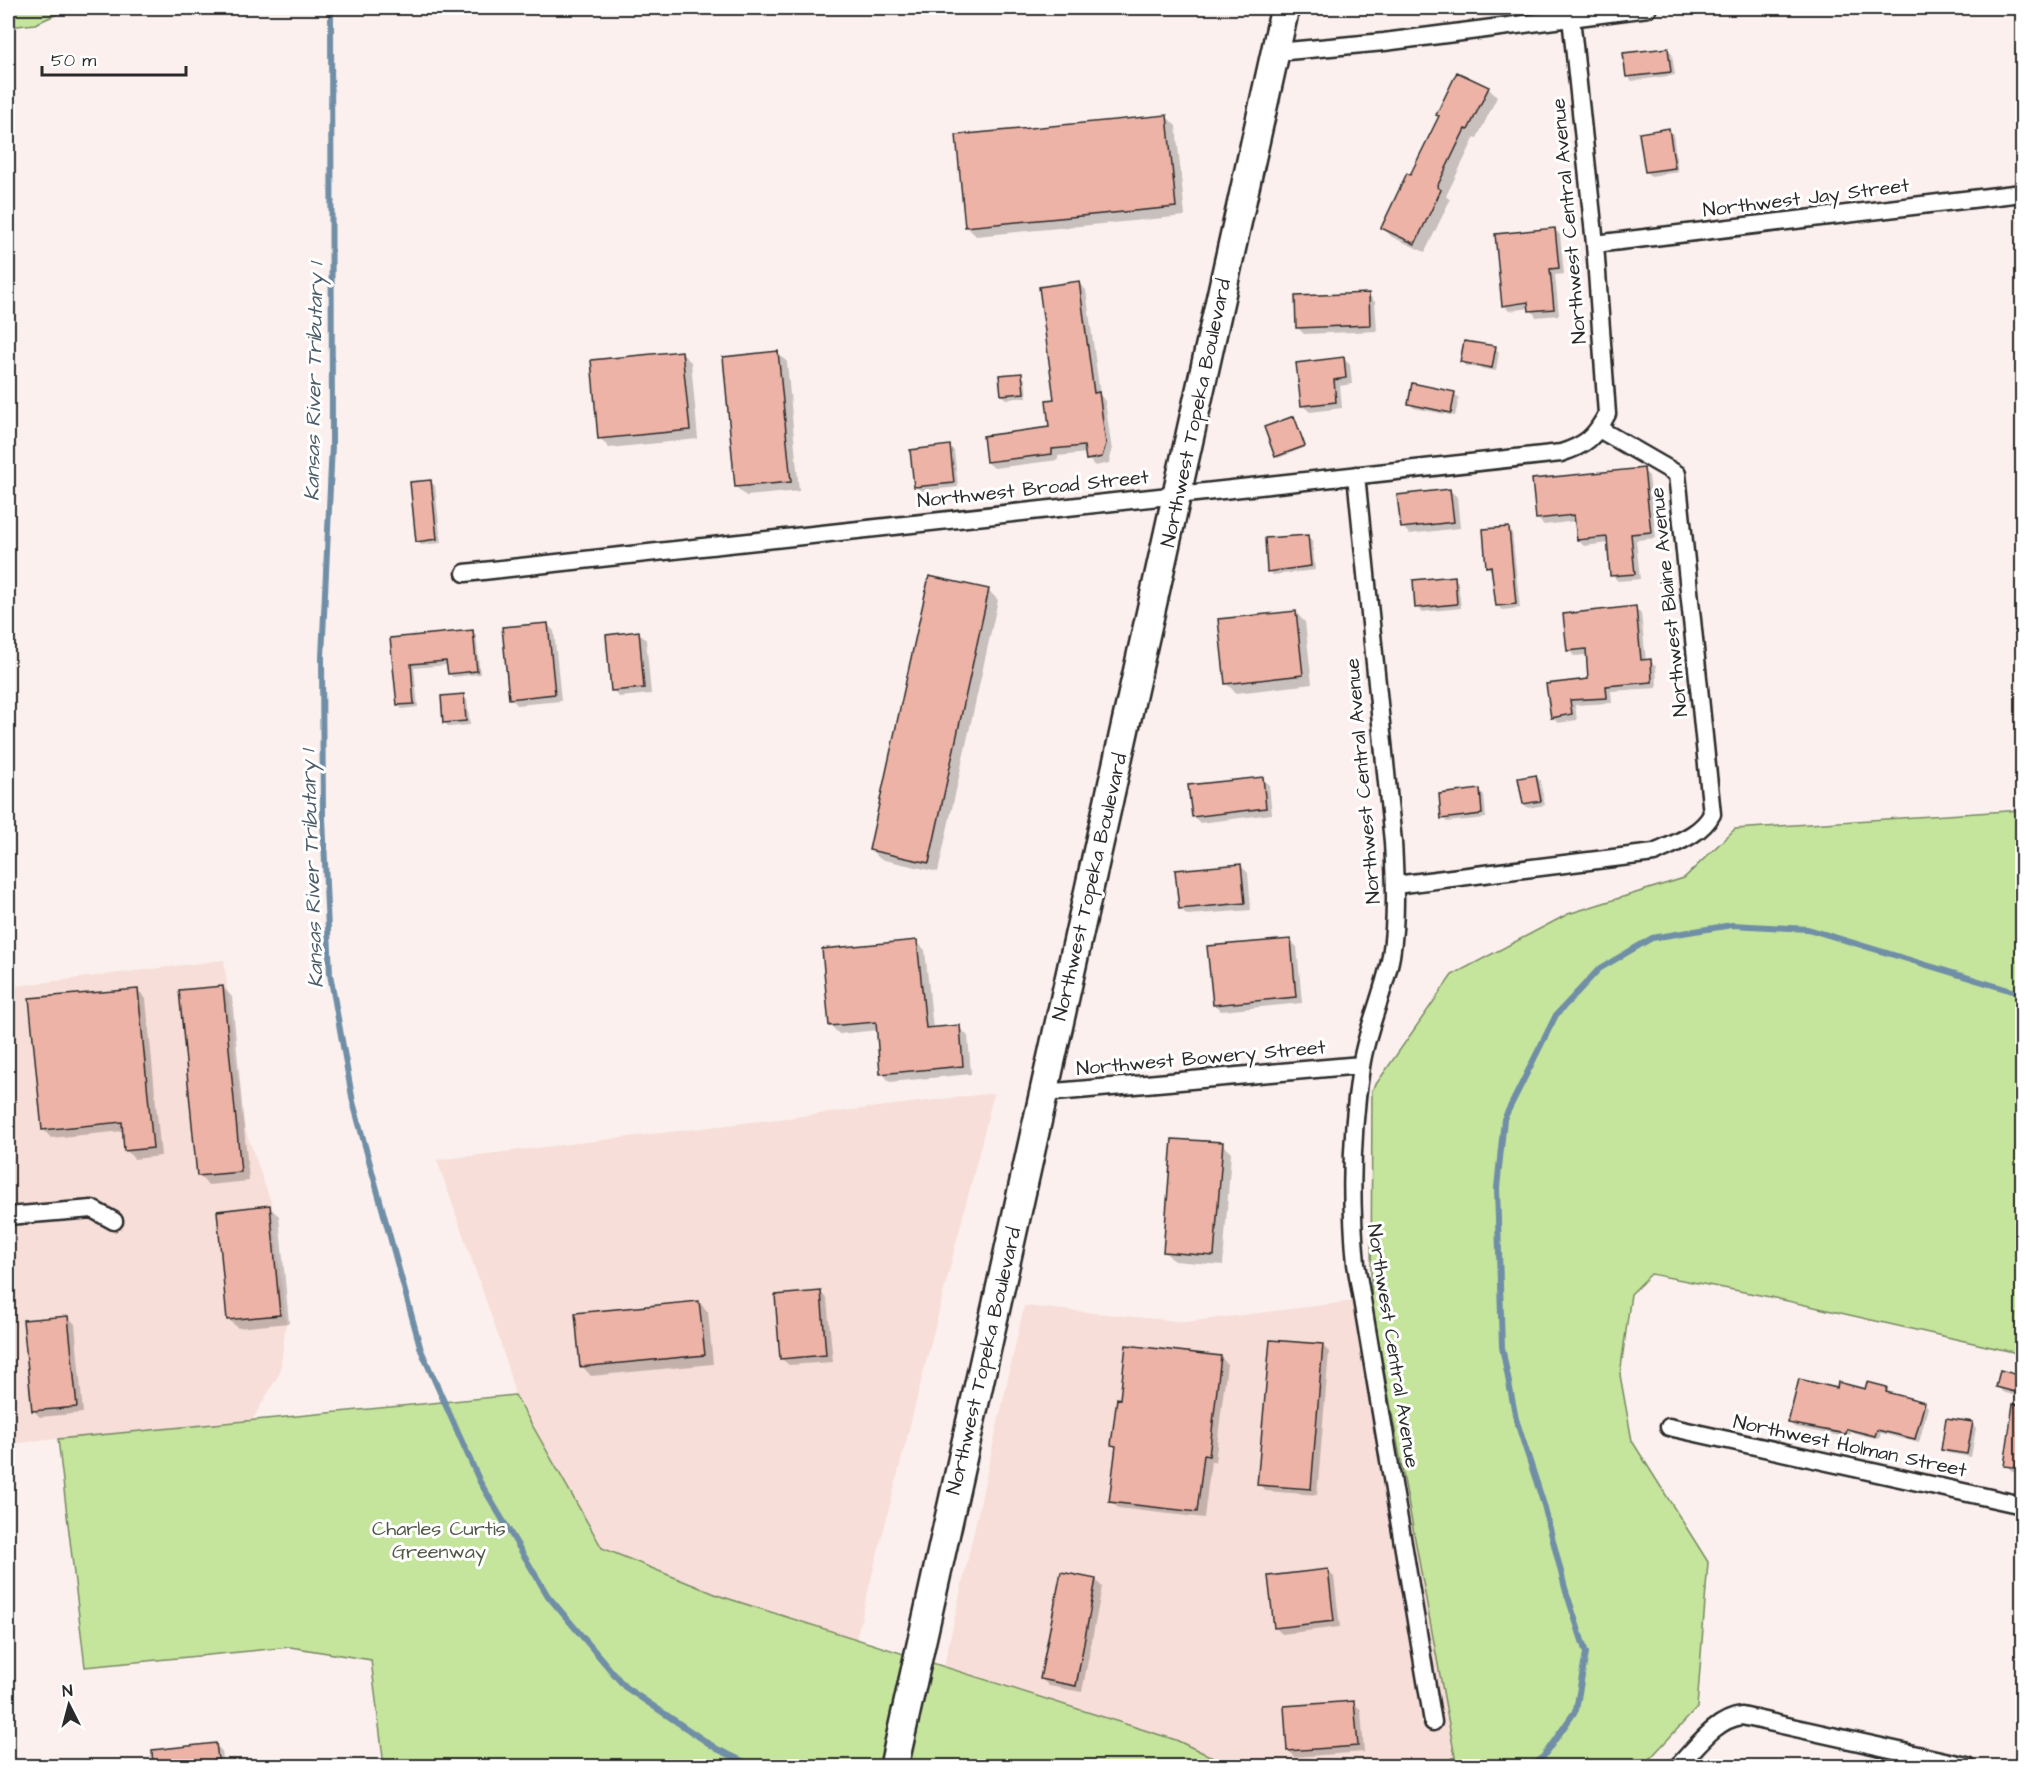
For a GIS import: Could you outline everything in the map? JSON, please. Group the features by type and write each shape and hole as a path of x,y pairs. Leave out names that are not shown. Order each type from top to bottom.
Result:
{"main road":[{"name":"Northwest Topeka Boulevard","path":"894,1767 1286,8"}],"street":[{"path":"1277,52 1384,42 1570,12 1648,8"},
{"name":"Northwest Central Avenue","path":"1570,12 1595,244 1606,414 1599,429"},
{"name":"Northwest Jay Street","path":"1595,244 2022,193"},
{"name":"Northwest Broad Street","path":"465,573 1561,453 1578,447 1592,438 1599,429"},
{"name":"Northwest Blaine Avenue","path":"1395,885 1654,853 1706,826 1712,814 1677,474 1599,429"},
{"name":"Northwest Central Avenue","path":"1356,475 1393,842 1395,885 1391,957 1361,1065 1351,1173 1352,1217 1356,1264 1433,1722"},
{"name":"Northwest Bowery Street","path":"1044,1093 1361,1065"},
{"path":"8,1216 92,1209 114,1221"},
{"name":"Northwest Holman Street","path":"1669,1427 2022,1505"},
{"path":"1678,1767 1716,1726 1728,1719 1742,1716 1967,1767"}],"shaded area":[{"path":"224,960 243,1123 272,1205 286,1322 280,1372 253,1419 8,1444 8,987"},
{"path":"994,1093 856,1639 720,1596 602,1548 515,1395 500,1341 437,1160"},
{"path":"1371,1299 1455,1757 1433,1766 1231,1766 1176,1740 944,1666 1024,1306 1186,1322"}],"green space":[{"path":"8,8 71,8 35,24 8,27"},
{"path":"2022,810 2022,1354 1770,1297 1651,1274 1631,1294 1620,1375 1632,1441 1708,1562 1697,1708 1643,1766 1433,1766 1455,1757 1371,1299 1372,1090 1452,975 1568,914 1684,878 1735,829"},
{"name":"Charles Curtis Greenway","path":"515,1395 602,1548 720,1596 1176,1740 1231,1766 384,1766 371,1660 290,1647 85,1667 58,1439"}],"building":[{"path":"1668,48 1671,72 1626,77 1623,53"},
{"path":"1457,72 1489,87 1468,130 1465,129 1437,187 1441,190 1415,244 1381,228 1407,173 1410,175 1439,116 1436,115"},
{"path":"1167,115 1176,207 965,227 956,135"},
{"path":"1669,128 1675,168 1645,172 1639,133"},
{"path":"1555,228 1559,268 1550,269 1554,309 1529,311 1528,302 1502,306 1495,234"},
{"path":"1079,281 1094,393 1099,392 1106,444 1102,457 1086,460 1084,446 1052,449 1052,454 986,462 983,436 1049,427 1046,400 1054,399 1039,287"},
{"path":"1369,293 1370,325 1296,328 1295,296"},
{"path":"1464,341 1496,346 1492,368 1460,362"},
{"path":"682,351 690,430 598,439 591,360"},
{"path":"778,351 791,482 735,487 723,357"},
{"path":"1344,357 1346,378 1334,380 1336,402 1301,406 1296,363"},
{"path":"1022,373 1024,393 1001,395 999,375"},
{"path":"1412,383 1455,392 1451,413 1408,404"},
{"path":"1294,416 1305,446 1275,457 1264,427"},
{"path":"950,445 954,483 914,487 910,450"},
{"path":"1644,468 1651,532 1631,534 1635,574 1610,576 1607,537 1577,540 1574,515 1536,519 1532,479"},
{"path":"431,480 437,539 416,542 410,482"},
{"path":"1450,489 1454,522 1401,528 1397,495"},
{"path":"1509,527 1516,604 1496,606 1491,566 1486,567 1483,529"},
{"path":"1308,535 1311,566 1267,572 1265,538"},
{"path":"929,576 989,589 929,863 869,850"},
{"path":"1455,576 1457,604 1415,608 1413,580"},
{"path":"1636,606 1641,660 1651,659 1652,682 1606,686 1607,698 1570,700 1572,714 1551,718 1546,684 1588,679 1586,649 1567,651 1563,614"},
{"path":"1296,611 1303,675 1225,684 1218,619"},
{"path":"548,623 555,694 509,699 502,627"},
{"path":"473,630 477,671 448,674 446,661 411,664 414,704 397,705 390,638"},
{"path":"639,631 644,688 611,691 606,635"},
{"path":"464,694 466,721 443,723 441,696"},
{"path":"1536,775 1541,801 1523,804 1518,778"},
{"path":"1263,777 1266,808 1192,817 1188,785"},
{"path":"1480,789 1482,814 1441,819 1439,794"},
{"path":"1241,864 1245,903 1179,909 1175,870"},
{"path":"1291,939 1296,997 1213,1005 1207,946"},
{"path":"917,940 926,1028 960,1025 963,1066 880,1074 876,1022 829,1026 822,949"},
{"path":"223,986 241,1172 197,1176 179,990"},
{"path":"138,989 153,1148 124,1151 122,1122 42,1130 29,998"},
{"path":"1172,1139 1223,1142 1214,1256 1163,1252"},
{"path":"270,1205 280,1315 227,1320 217,1211"},
{"path":"821,1291 826,1355 780,1359 775,1295"},
{"path":"699,1301 705,1355 580,1367 575,1313"},
{"path":"68,1316 77,1407 32,1411 23,1320"},
{"path":"1270,1340 1323,1344 1311,1489 1257,1485"},
{"path":"1126,1345 1221,1356 1209,1456 1204,1455 1197,1512 1109,1502 1116,1446 1111,1445 1117,1398 1120,1399"},
{"path":"2000,1370 2022,1376 2022,1394 1996,1387"},
{"path":"1799,1379 1837,1388 1838,1382 1865,1389 1867,1382 1887,1387 1886,1392 1925,1402 1915,1439 1877,1430 1875,1436 1847,1429 1846,1434 1788,1423"},
{"path":"2013,1404 2022,1405 2022,1468 2004,1466"},
{"path":"1946,1418 1973,1422 1967,1454 1941,1450"},
{"path":"1328,1569 1334,1621 1274,1628 1268,1576"},
{"path":"1061,1572 1096,1579 1076,1686 1040,1679"},
{"path":"1354,1701 1358,1746 1287,1751 1284,1706"},
{"path":"216,1743 219,1767 153,1767 152,1750"}],"waterway":[{"name":"Kansas River Tributary 1","path":"331,8 332,445 322,657 323,818 330,974 353,1102 421,1350 480,1482 548,1596 625,1687 717,1749 753,1766"},
{"path":"1530,1766 1543,1757 1576,1710 1586,1653 1565,1588 1544,1505 1516,1419 1502,1347 1497,1188 1504,1119 1556,1015 1599,969 1652,938 1732,925 1808,929 2022,994"}]}
